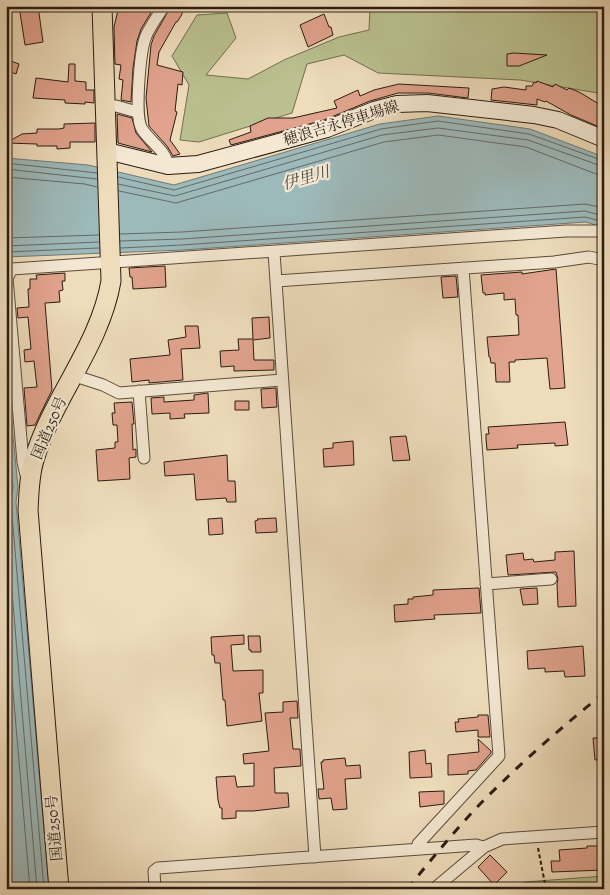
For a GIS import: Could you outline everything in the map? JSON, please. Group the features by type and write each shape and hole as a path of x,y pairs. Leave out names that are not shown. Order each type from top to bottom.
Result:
{"highway":[{"name":"国道250号","path":"59,889 28,510 33,462 43,436 72,375 98,326 108,298 111,281 102,6"}],"main road":[{"name":"穂浪吉永停車場線","path":"107,156 168,166 198,164 327,129 374,110 397,104 427,103 534,115 558,120 604,139"}],"street":[{"path":"164,6 146,36 142,54 137,112 140,128 167,157 168,166"},
{"path":"106,106 116,106 137,112"},
{"path":"30,486 23,462 7,278 12,270 111,258 274,252 566,231 599,231 604,233"},
{"path":"274,252 315,857"},
{"path":"276,281 554,262 589,257 604,260"},
{"path":"417,849 418,844 499,756 463,268"},
{"path":"72,375 103,385 119,393 282,380"},
{"path":"139,391 144,458"},
{"path":"486,584 551,579"},
{"path":"434,889 484,847 502,839 604,832"},
{"path":"155,889 154,871 158,868 476,845 484,847"}],"path":[{"path":"535,836 546,889"}],"green space":[{"path":"370,6 604,6 604,94 520,80 378,73 344,55 307,64 292,113 199,142 180,140 189,85 172,56 197,15 227,13 236,38 206,75 248,79 284,60 339,37 369,30"},
{"path":"604,876 604,889 517,889 525,882"}],"water":[{"name":"伊里川","path":"438,116 530,129 604,157 604,228 586,222 183,250 6,257 6,158 88,165 174,185 380,124"},
{"path":"6,364 18,487 16,502 49,889 6,889"}],"building":[{"path":"19,6 38,6 43,42 25,45"},
{"path":"119,6 155,6 141,29 137,41 131,102 121,100 123,80 119,79 121,65 115,64 114,27"},
{"path":"171,6 185,6 159,52 157,65 183,72 182,85 178,84 175,111 177,112 170,140 180,154 173,156 167,146 149,126 146,98 151,45"},
{"path":"324,14 333,35 308,47 300,25"},
{"path":"507,54 547,55 519,66 507,66"},
{"path":"6,59 19,64 16,74 6,70"},
{"path":"69,64 75,64 75,81 86,82 86,90 94,90 94,103 65,103 65,100 33,98 36,78 68,82"},
{"path":"537,81 553,87 555,84 567,90 569,88 604,107 602,128 571,115 546,101 537,99 537,105 491,100 492,89 504,87 526,90 526,86 532,86"},
{"path":"399,84 469,88 468,98 428,93 398,93 370,101 324,120 231,145 229,140 251,132 250,126 268,118 293,118 337,108 334,101 358,90 360,96 374,90"},
{"path":"117,114 132,118 136,133 152,152 118,143"},
{"path":"95,123 95,142 70,142 70,148 57,149 57,146 6,143 22,134 37,133 37,129 59,129 64,128 64,124"},
{"path":"165,266 166,287 133,289 129,268"},
{"path":"556,269 565,388 550,389 547,358 509,362 510,382 496,382 495,363 491,363 489,357 487,337 519,335 518,315 516,315 515,299 504,300 504,293 485,295 483,293 481,275 522,272 522,274"},
{"path":"65,273 65,281 62,281 63,290 59,291 60,302 45,303 52,390 35,425 27,426 24,388 37,387 34,361 25,362 24,350 31,349 28,317 18,318 17,308 29,307 28,289 30,289 30,279 37,279 36,275"},
{"path":"456,276 458,297 443,298 441,277"},
{"path":"269,317 270,338 253,340 254,360 274,360 274,370 234,371 234,366 221,367 220,351 239,350 238,339 253,339 252,318"},
{"path":"185,326 198,326 200,348 181,349 183,380 149,383 149,380 132,382 130,359 170,355 168,340 186,337"},
{"path":"276,388 277,407 262,408 261,389"},
{"path":"208,393 209,413 184,414 185,418 170,419 170,413 152,414 151,398 164,397 164,402 194,400 194,395"},
{"path":"235,401 249,401 249,410 235,410"},
{"path":"132,402 134,424 132,424 133,450 136,449 136,457 129,458 130,479 98,481 96,450 115,448 115,442 118,442 117,425 113,425 112,413 115,413 114,403"},
{"path":"565,422 568,445 555,446 555,443 517,445 518,448 487,450 486,434 489,434 488,427"},
{"path":"406,436 410,460 393,461 390,437"},
{"path":"353,441 354,465 324,467 323,449 333,448 333,443"},
{"path":"227,455 228,481 235,481 236,502 227,502 226,498 196,500 194,474 165,476 164,462"},
{"path":"222,518 223,534 209,535 208,519"},
{"path":"276,518 277,532 256,533 255,521 257,519"},
{"path":"574,551 576,606 558,607 558,579 556,572 508,575 506,555 523,553 524,560 533,559 534,562 555,560 555,552"},
{"path":"479,588 481,613 434,615 435,619 395,622 394,605 408,604 408,599 433,595 433,590"},
{"path":"537,588 538,604 523,605 520,589"},
{"path":"244,635 244,644 231,645 233,671 263,670 263,693 259,693 262,721 227,726 220,663 215,663 214,655 212,655 211,637"},
{"path":"248,636 260,636 261,652 251,652 249,650"},
{"path":"583,646 585,676 565,677 564,671 545,672 545,668 528,669 527,651"},
{"path":"297,701 298,718 290,718 293,749 300,749 301,766 274,768 275,793 288,793 289,807 236,811 236,818 222,819 222,808 220,808 218,800 216,777 235,776 237,787 254,786 254,763 244,764 243,754 269,751 265,713 283,712 283,702"},
{"path":"478,715 488,715 490,737 478,737 478,730 456,732 455,722 459,722 458,719 478,717"},
{"path":"593,738 604,738 604,759 595,760"},
{"path":"478,739 491,753 476,770 468,771 468,774 448,775 448,755 479,752"},
{"path":"425,750 426,764 431,763 432,777 410,778 409,752"},
{"path":"345,758 346,766 360,765 361,778 345,779 347,809 333,810 331,798 319,799 318,789 324,789 321,762 323,760"},
{"path":"444,791 444,804 420,807 419,792"},
{"path":"587,846 599,846 599,849 604,849 604,870 552,872 551,861 560,861 559,850 587,848"},
{"path":"490,855 507,872 494,885 478,867"}],"railway":[{"path":"407,889 487,797 544,744 604,693"}]}
